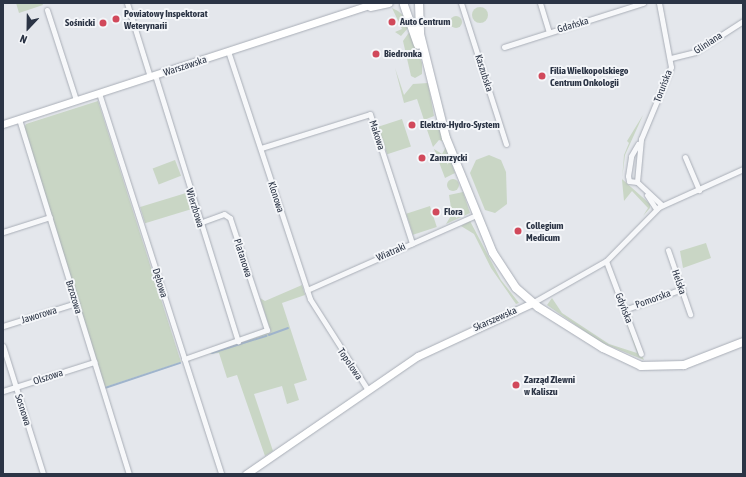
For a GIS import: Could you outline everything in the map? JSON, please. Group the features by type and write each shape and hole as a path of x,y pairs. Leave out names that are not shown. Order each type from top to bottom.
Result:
{"main road":[{"name":"Warszawska","path":"3,124 376,3"},
{"name":"Warszawska","path":"366,7 388,3"},
{"path":"427,68 403,4 418,3 418,18 427,68 446,138 476,215 503,272 532,303 609,352 641,366 684,365 743,343"},
{"name":"Skarszewska","path":"246,474 368,390 435,347 532,303"}],"street":[{"name":"Wierzbowa","path":"127,3 238,341"},
{"name":"Kaszubska","path":"461,3 506,144"},
{"path":"540,3 549,32"},
{"name":"Gdańska","path":"504,46 643,3"},
{"name":"Toruńska","path":"629,162 640,142 667,81 671,58 659,3"},
{"path":"48,10 76,100"},
{"name":"Gliniana","path":"671,58 695,52 743,21"},
{"name":"Klonowa","path":"228,52 307,290 333,338"},
{"name":"Dębowa","path":"99,93 221,474"},
{"name":"Makowa","path":"260,148 370,114 412,243"},
{"name":"Brzozowa","path":"19,119 129,474"},
{"name":"Toruńska","path":"637,182 640,142"},
{"path":"685,158 699,190"},
{"path":"638,163 629,162 628,179 637,182 656,209"},
{"name":"Skarszewska","path":"532,303 606,261 656,209 662,205 699,190 743,169"},
{"path":"645,192 662,205"},
{"name":"Platanowa","path":"199,222 224,214 230,218 267,330 238,341"},
{"name":"Wiatraki","path":"307,290 476,215"},
{"path":"3,232 50,217"},
{"name":"Helska","path":"668,250 690,314"},
{"name":"Gdyńska","path":"606,261 642,354"},
{"name":"Pomorska","path":"624,310 682,289"},
{"name":"Jaworowa","path":"3,326 76,303"},
{"name":"Topolowa","path":"333,338 368,390"},
{"path":"184,359 238,341"},
{"name":"Sosnowa","path":"3,346 43,474"},
{"name":"Olszowa","path":"3,391 94,362"}],"green space":[{"path":"16,3 42,3 43,5 19,13"},
{"path":"477,7 483,7 488,12 486,21 483,23 477,23 472,18 472,12"},
{"path":"392,8 406,18 408,28 401,36 395,32 402,29"},
{"path":"456,16 460,18 462,22 460,26 456,28 452,26 450,22 452,18"},
{"path":"410,31 422,63 422,74 415,78 411,76 403,41"},
{"path":"395,68 404,95 413,84 428,83 434,116 424,120 417,99 404,103"},
{"path":"98,101 181,362 105,387 24,128 26,124"},
{"path":"643,115 625,155 622,177 624,155 629,143 627,141"},
{"path":"402,119 411,147 387,154 378,127"},
{"path":"435,120 445,142 439,140 433,147 425,124"},
{"path":"446,147 455,173 445,178 434,149 442,154"},
{"path":"489,155 501,160 506,172 507,204 495,213 485,210 470,173 476,160"},
{"path":"175,160 181,176 159,184 153,169"},
{"path":"455,179 458,180 458,190 451,191 448,190 447,183 448,180"},
{"path":"622,179 650,204 650,208 643,216 648,208 632,191 624,201"},
{"path":"463,192 470,213 446,224 452,214 449,195"},
{"path":"186,193 191,209 145,223 140,207"},
{"path":"430,206 437,227 413,235 406,214"},
{"path":"470,221 501,280 519,303 516,304 491,268 474,234 461,226"},
{"path":"706,243 711,258 683,268 680,251"},
{"path":"302,285 305,295 282,303 307,380 294,384 299,400 287,404 282,386 254,394 273,451 265,456 237,375 227,378 219,353 208,354 271,332 260,298 265,301"},
{"path":"552,298 562,313 609,344 637,353 624,315 644,360 600,342 547,305"}],"waterway":[{"path":"269,335 288,328"},
{"path":"212,353 266,336"},
{"path":"105,388 180,363"}],"place":[{"name":"Powiatowy Inspektorat Weterynarii","path":"116,19"},
{"name":"Auto Centrum","path":"392,22"},
{"name":"Sośnicki","path":"103,23"},
{"name":"Biedronka","path":"376,54"},
{"name":"Filia Wielkopolskiego Centrum Onkologii","path":"542,76"},
{"name":"Elektro-Hydro-System","path":"412,125"},
{"name":"Zamrzycki","path":"422,158"},
{"name":"Flora","path":"436,212"},
{"name":"Collegium Medicum","path":"518,231"},
{"name":"Zarząd Zlewni w Kaliszu","path":"516,385"}]}
